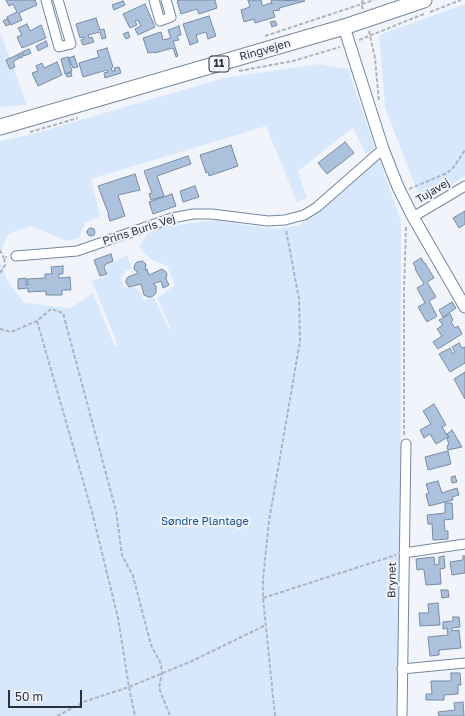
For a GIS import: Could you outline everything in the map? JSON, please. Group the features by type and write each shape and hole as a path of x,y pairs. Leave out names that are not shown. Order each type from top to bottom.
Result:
{"main road":[{"name":"Ringvejen","path":"4,125 47,114 344,27 424,0"}],"street":[{"path":"46,0 59,47 71,44 58,0"},
{"path":"154,0 160,21 171,18 166,0"},
{"path":"344,27 383,150 398,187 413,217 465,307"},
{"name":"Prins Buris Vej","path":"16,256 77,251 172,218 193,214 212,214 268,221 285,220 304,215 316,207 383,150"},
{"name":"Tujavej","path":"413,217 465,186"},
{"name":"Brynet","path":"402,716 406,444"},
{"path":"404,553 465,544"},
{"path":"402,669 465,663"}],"path":[{"path":"363,0 361,4 371,36 380,103"},
{"path":"406,182 409,189 447,173 453,168 465,150"},
{"path":"406,444 404,437 405,238 406,221 413,217"},
{"path":"275,716 263,598 263,578 269,520 300,341 299,299 285,220"},
{"path":"0,250 4,258 5,265 0,273"},
{"path":"4,258 16,256"},
{"path":"0,329 11,332 37,321 51,309 63,313 116,511 122,555 133,576 151,645 161,664 162,674 159,688 170,716"},
{"path":"37,321 92,512 118,618 135,716"},
{"path":"263,598 404,553"},
{"path":"57,716 86,701 129,687 192,661 266,625"}],"green space":[{"path":"465,4 465,176 422,203 385,108 379,35"},
{"path":"0,32 27,105 0,107"},
{"path":"319,64 348,69 375,147 366,154 353,128 298,171 307,198 297,202 266,126 91,179 100,216 85,223 79,238 67,241 31,226 8,234 0,253 0,141 33,134 224,78"},
{"name":"Søndre Plantage","path":"379,159 401,221 400,716 0,716 0,261 8,282 24,303 70,308 93,293 115,347 118,346 92,281 108,275 106,265 127,255 132,268 127,270 121,278 124,287 138,288 144,300 154,298 169,329 171,329 157,298 175,285 167,266 152,260 139,247 147,234 156,228 214,220 272,229 297,226 324,208"}],"building":[{"path":"6,0 35,0 37,5 19,13 22,20 11,25 7,17 17,12 13,4 9,6"},
{"path":"215,0 217,8 199,14 197,9 181,14 177,1"},
{"path":"248,0 261,0 262,6 272,4 271,0 305,1 279,8 280,10 273,11 275,17 255,23 254,19 244,22 241,10 250,7"},
{"path":"123,1 125,5 114,10 112,5"},
{"path":"145,4 155,27 138,35 135,29 141,26 138,20 135,21 137,25 130,28 123,14"},
{"path":"209,16 216,36 208,39 206,32 196,35 198,42 190,45 183,24"},
{"path":"96,18 100,30 104,29 106,38 102,39 100,32 88,35 89,38 92,37 94,42 83,45 81,40 84,39 84,37 80,38 76,24"},
{"path":"7,19 10,24 6,26 3,21"},
{"path":"275,21 277,25 272,27 270,22"},
{"path":"27,24 30,31 41,25 46,38 22,48 17,37 22,35 18,28"},
{"path":"179,26 181,35 177,36 179,40 173,41 178,56 176,57 173,48 148,53 143,38 161,32 163,40 171,38 168,30"},
{"path":"128,32 130,37 126,39 123,34"},
{"path":"46,41 48,46 38,51 36,46"},
{"path":"107,48 113,67 111,68 112,71 115,71 114,68 119,67 121,73 105,78 104,73 108,72 107,70 83,77 79,63 99,57 97,51"},
{"path":"29,49 31,53 24,56 22,52"},
{"path":"21,53 23,57 20,58 18,54"},
{"path":"17,55 19,58 13,62 15,67 10,69 6,60"},
{"path":"74,56 78,67 73,68 69,58"},
{"path":"68,57 72,71 65,74 61,59"},
{"path":"57,62 62,75 38,86 32,73 38,71 36,66 42,63 44,68"},
{"path":"71,72 72,76 67,77 66,74"},
{"path":"345,142 354,153 327,174 318,163"},
{"path":"231,145 238,166 209,176 208,172 206,173 200,155"},
{"path":"188,156 191,164 157,176 164,196 151,200 149,194 152,193 144,171"},
{"path":"135,174 140,190 118,195 125,216 110,221 98,186"},
{"path":"195,186 199,197 183,202 180,191"},
{"path":"172,194 176,206 153,214 149,202"},
{"path":"465,211 465,224 459,228 453,218"},
{"path":"89,228 93,228 95,232 93,236 89,236 87,234 87,230"},
{"path":"111,254 113,261 106,264 104,267 107,274 100,276 94,260"},
{"path":"421,258 434,278 427,282 436,297 429,301 437,316 427,322 418,307 425,303 417,288 424,284 413,263"},
{"path":"142,261 146,264 145,270 147,269 149,275 162,269 167,274 166,279 169,285 163,288 161,281 153,284 156,286 156,293 152,297 144,295 141,284 129,287 126,283 128,277 138,273 134,269 135,264"},
{"path":"63,266 63,274 59,274 59,278 70,277 71,290 62,290 62,295 46,295 46,291 28,292 28,288 18,289 18,279 26,278 26,285 28,285 27,279 45,278 45,274 52,274 51,267"},
{"path":"452,302 456,308 443,317 439,310"},
{"path":"450,314 453,320 451,322 455,328 458,326 462,334 438,349 433,342 442,336 437,329 443,325 439,320"},
{"path":"459,343 462,348 465,347 465,363 450,372 439,354 450,348 453,354 455,352 452,347"},
{"path":"465,372 465,399 454,379"},
{"path":"434,404 446,425 442,427 448,437 436,444 430,434 424,438 420,430 431,424 423,411"},
{"path":"452,430 462,447 448,450 447,446 449,444 447,439 449,437 447,434"},
{"path":"448,451 451,464 428,470 425,457"},
{"path":"455,476 457,482 452,483 451,477"},
{"path":"438,481 442,493 457,488 459,495 452,497 453,500 429,506 426,494 429,493 426,484"},
{"path":"445,503 452,503 453,519 444,520 445,531 448,531 448,539 433,540 432,524 428,524 427,515 445,513"},
{"path":"444,556 445,568 440,569 441,584 426,585 424,570 417,570 416,559 434,557 435,565 439,564 439,557"},
{"path":"463,556 465,556 465,573 452,575 450,562 463,560"},
{"path":"441,590 448,590 449,597 442,598"},
{"path":"438,603 440,625 420,626 419,613 429,613 428,604"},
{"path":"453,617 459,617 460,627 452,628 452,631 459,630 461,648 439,650 439,655 430,656 428,637 448,635 447,628 443,629 443,622 453,621"},
{"path":"451,673 460,673 461,685 458,685 458,694 444,695 444,700 426,700 426,694 432,694 431,681 451,681"},
{"path":"463,702 464,716 439,716 438,712 455,710 454,703"}]}
